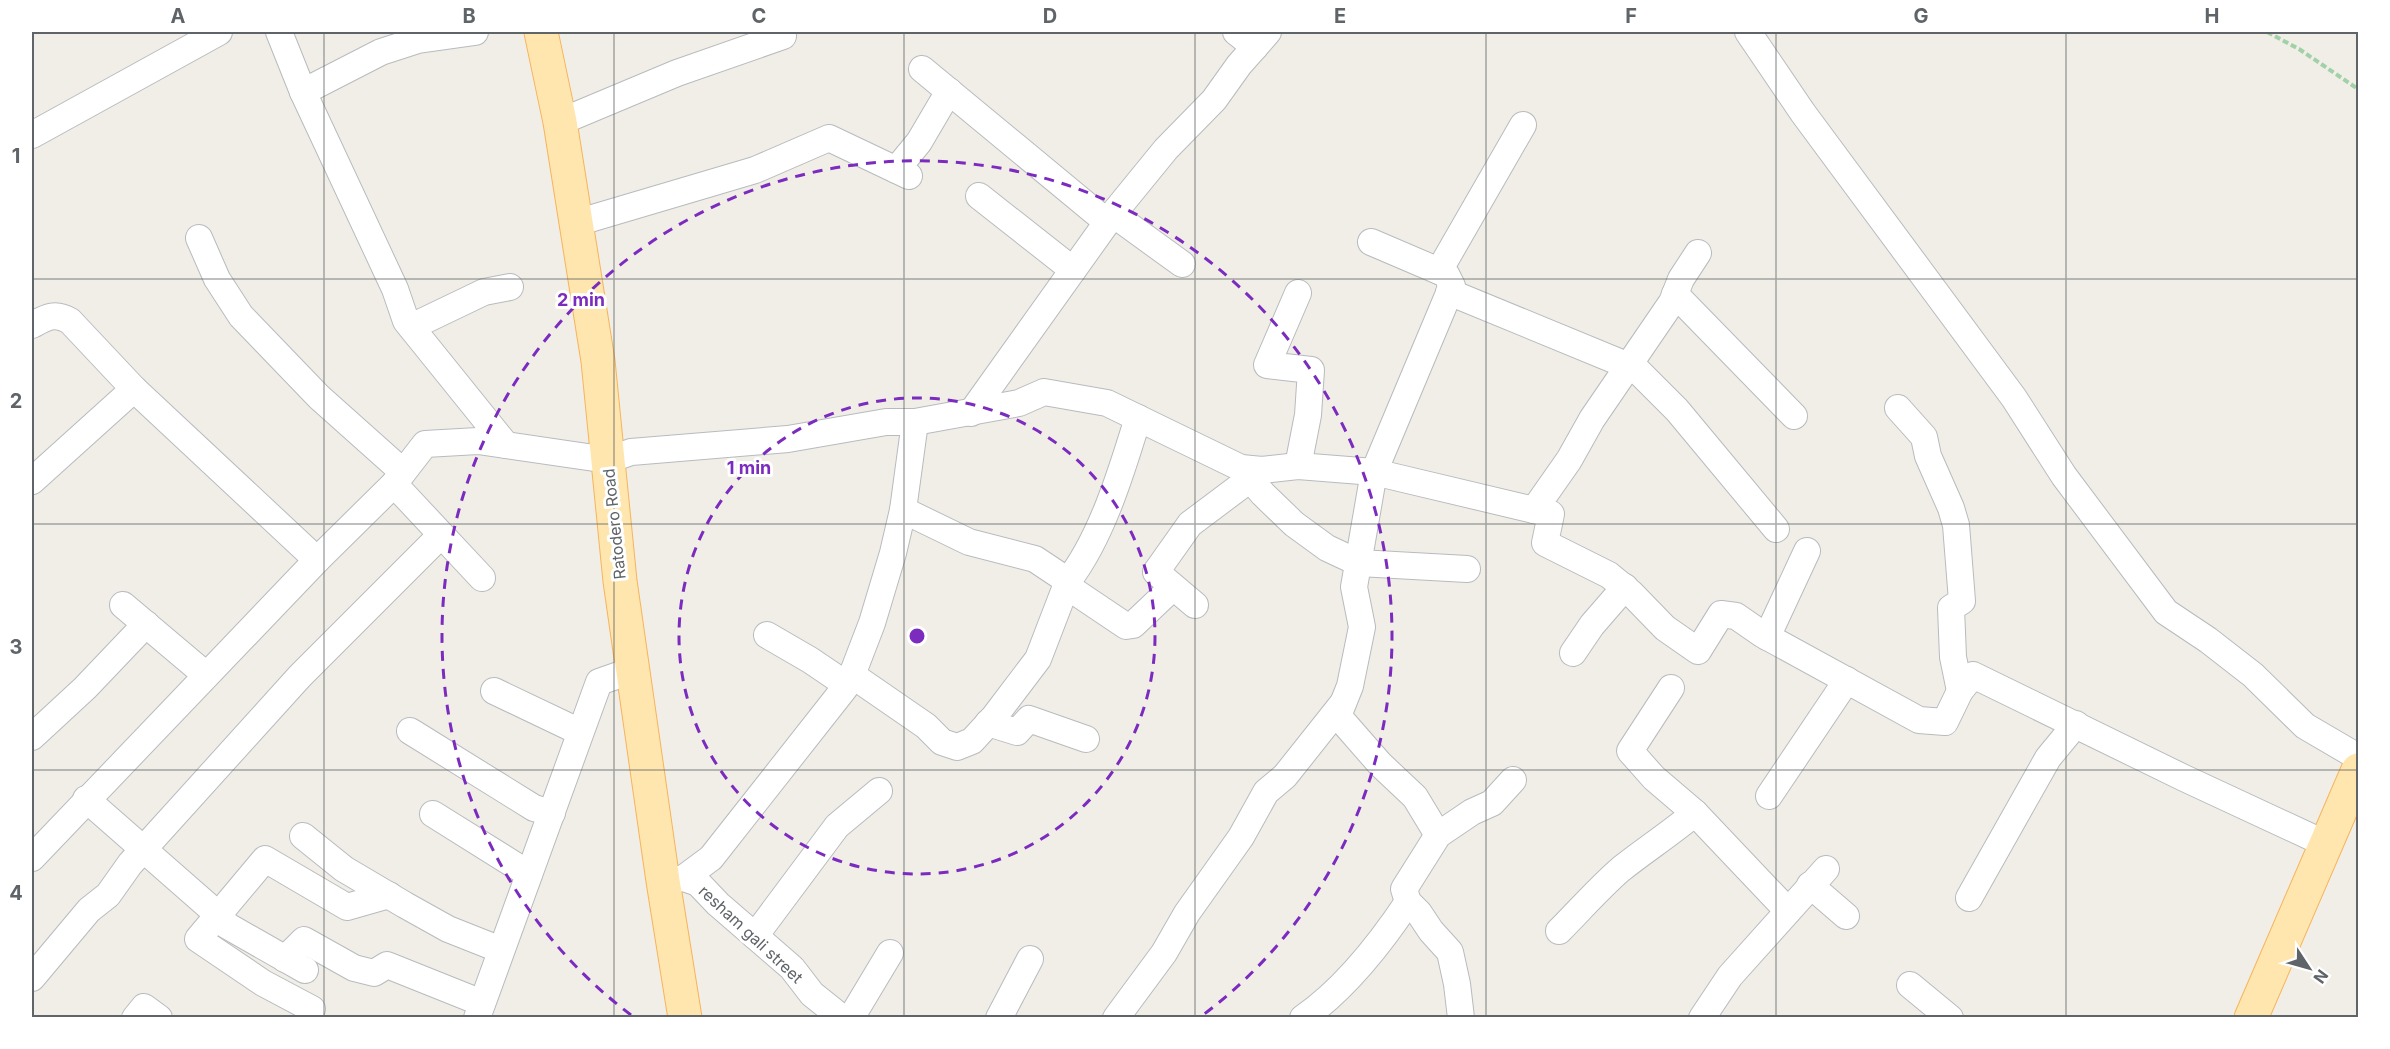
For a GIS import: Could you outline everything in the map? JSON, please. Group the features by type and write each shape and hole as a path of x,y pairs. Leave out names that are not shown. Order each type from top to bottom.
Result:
{"main road":[{"name":"Ratodero Road","path":"541,32 560,122 598,361 620,581 633,670 673,879 685,1017"},
{"path":"2251,1017 2358,770"}],"street":[{"path":"32,135 219,32"},
{"path":"279,32 303,92 395,289 406,321 506,445"},
{"path":"303,92 381,52 401,38 418,40 475,32"},
{"path":"1748,32 1803,113 2014,398 2064,476 2166,612 2208,640 2253,675 2305,726 2358,757"},
{"path":"560,122 677,73 783,36"},
{"path":"971,413 1110,218 1166,149 1214,100 1253,37"},
{"path":"922,69 1110,218 1182,264"},
{"path":"576,223 755,170 830,138 902,173 949,92"},
{"path":"1438,835 1415,797 1380,764 1338,716 1357,660 1362,627 1354,587 1374,472 1444,281 1523,125"},
{"path":"979,196 1073,270"},
{"path":"199,238 217,279 241,316 398,478 441,535 482,578"},
{"path":"1371,242 1444,281 1636,369 1677,410 1776,529"},
{"path":"1534,510 1569,460 1592,419 1672,302 1681,279 1698,253"},
{"path":"411,327 484,292 510,287"},
{"path":"1298,292 1267,365 1311,370 1308,415 1298,466"},
{"path":"1675,294 1794,416"},
{"path":"32,325 51,315 61,316 70,321 134,389 317,560"},
{"path":"32,481 134,389"},
{"path":"32,858 86,799 398,478 425,444 478,441 608,460 631,452 788,439 886,422 915,422 1019,403 1044,392 1107,403 1246,473 1294,524 1327,548 1359,563 1467,568"},
{"path":"1898,408 1924,436 1928,456 1956,525 1962,601 1951,608 1953,657 1960,691"},
{"path":"767,635 810,660 894,702 942,741 957,747 972,741 1038,659 1066,583 1079,566 1108,505 1138,418"},
{"path":"673,879 711,858 849,680 872,623 893,554 903,510 915,422"},
{"path":"1195,605 1156,572 1190,524 1246,473 1298,466 1374,472 1551,514 1545,543 1609,575 1625,587 1665,628 1698,651 1721,614 1737,616 1767,637 1918,720 1945,722 1960,691 1973,675 2326,844"},
{"path":"903,510 969,542 1035,559 1126,626 1133,625 1173,587"},
{"path":"32,978 89,910 108,895 143,849 300,676 441,535"},
{"path":"1767,637 1807,551"},
{"path":"1573,653 1592,625 1625,587"},
{"path":"123,604 206,675"},
{"path":"32,737 85,688 146,624"},
{"path":"86,799 219,915 226,925 295,964 304,940 354,968 374,973 387,965 479,1010 599,682 633,670"},
{"path":"1769,796 1847,680"},
{"path":"1671,688 1630,751 1654,778 1695,813 1788,911"},
{"path":"494,691 580,732"},
{"path":"1116,1017 1164,953 1187,913 1241,837 1266,792 1285,776 1343,703"},
{"path":"988,723 1017,732 1029,719 1086,739"},
{"path":"1969,898 2048,758 2076,724"},
{"path":"410,731 534,808 552,813"},
{"path":"1461,1017 1450,952 1408,902 1404,889 1438,835 1472,812 1492,803 1513,780"},
{"path":"755,936 837,826 879,791"},
{"path":"1559,932 1599,889 1623,868 1664,839 1695,813"},
{"path":"433,814 529,873"},
{"path":"303,836 344,869 448,929 501,950"},
{"path":"312,1009 263,983 198,939 265,860 347,907 389,895"},
{"path":"1702,1017 1730,976 1818,877 1846,916"},
{"name":"resham gali street","path":"673,879 698,883 718,904 792,968 812,994 842,1017"},
{"path":"1304,1017 1321,1005 1364,960 1408,902"},
{"path":"851,1017 890,953"},
{"path":"999,1017 1030,958"},
{"path":"1910,985 1950,1017"},
{"path":"135,1017 144,1007 159,1017"}],"path":[{"path":"2267,32 2299,49 2358,89"}]}
